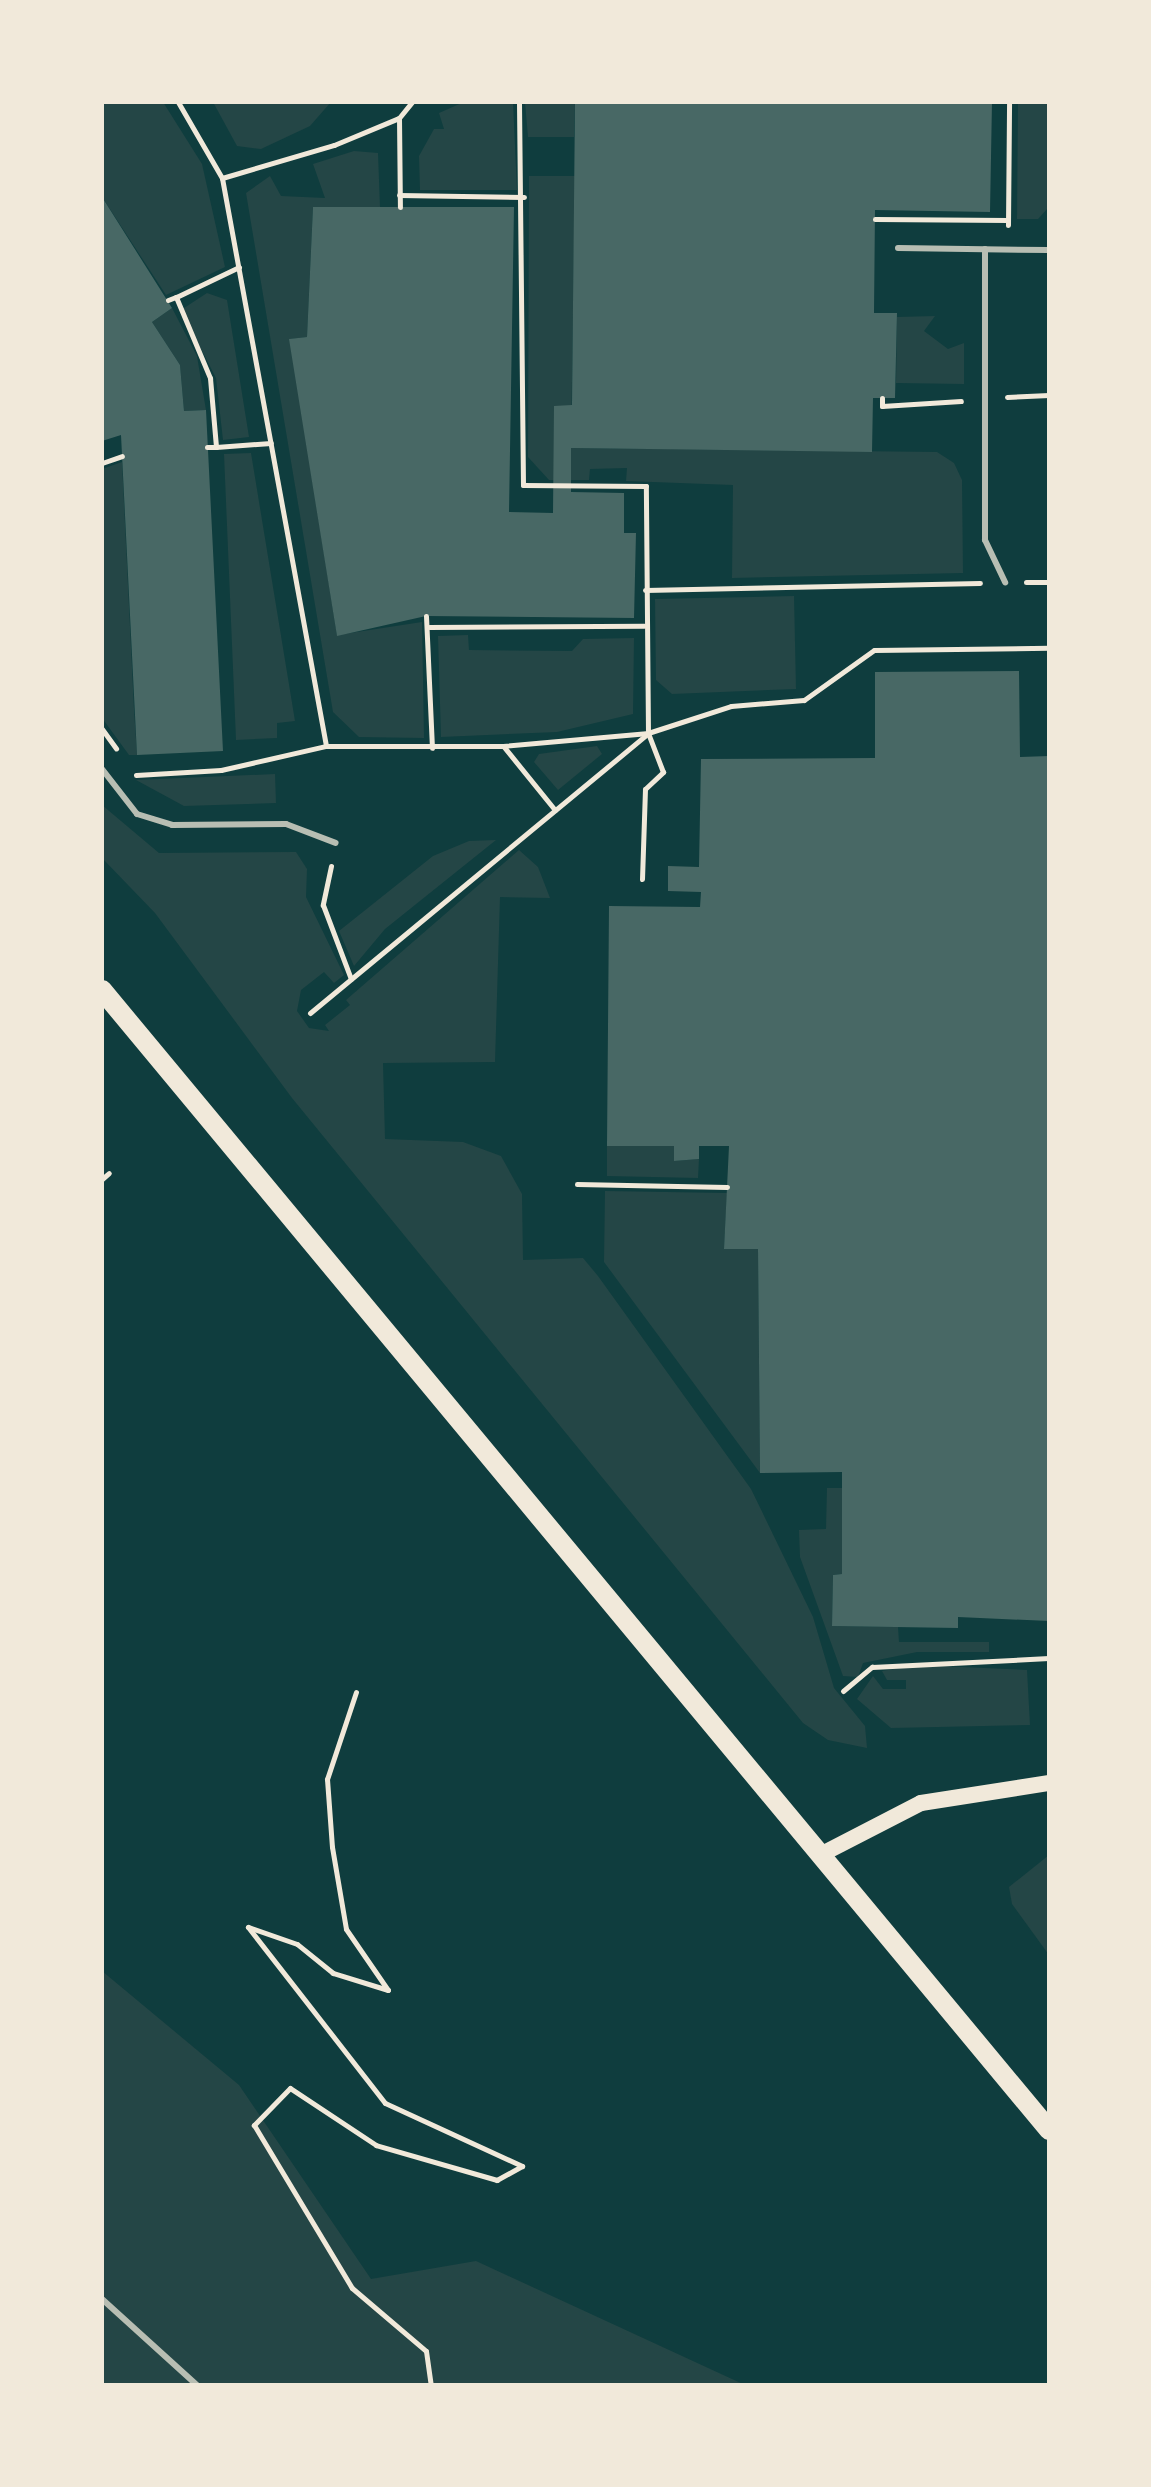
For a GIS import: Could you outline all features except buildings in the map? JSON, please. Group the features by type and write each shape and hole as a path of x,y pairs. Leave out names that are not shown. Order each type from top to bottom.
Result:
{"main road":[{"path":"102,990 1049,2130"},
{"path":"822,1854 921,1803 1049,1783"}],"lane":[{"path":"898,248 1049,250"},
{"path":"985,249 985,540 1005,582"},
{"path":"102,769 137,814 172,825 286,824 336,843"},
{"path":"102,2299 197,2385"}],"path":[{"path":"178,102 222,178 326,746"},
{"path":"222,178 399,118 412,102"},
{"path":"519,102 524,197 523,485 646,486 648,733 663,772 645,789 642,879"},
{"path":"399,118 400,207"},
{"path":"399,195 524,197"},
{"path":"875,219 1008,220"},
{"path":"168,300 239,267"},
{"path":"176,297 210,378 216,447"},
{"path":"207,447 271,443"},
{"path":"102,463 122,456"},
{"path":"645,590 1049,582"},
{"path":"426,616 429,627 432,748"},
{"path":"429,627 645,626"},
{"path":"127,764 135,775 221,770 326,746 503,746 648,733 731,706 804,700 874,650 1049,648"},
{"path":"102,729 119,752"},
{"path":"310,1013 648,733"},
{"path":"503,746 555,810"},
{"path":"336,843 323,905 351,979"},
{"path":"102,1179 109,1173"},
{"path":"577,1184 727,1187"},
{"path":"843,1691 884,1665 1049,1658"},
{"path":"356,1692 327,1779 332,1847 346,1929 388,1990 333,1973 297,1944 248,1927 385,2103 522,2166 497,2180 376,2145 290,2088 254,2125 352,2288 426,2351 431,2385"}],"shaded area":[{"path":"102,102 163,102 202,164 225,267 166,295 102,197"},
{"path":"213,102 331,102 310,126 261,149 237,146"},
{"path":"464,102 513,102 517,190 420,190 419,156 434,129 444,129 439,113"},
{"path":"525,102 575,102 574,137 528,137"},
{"path":"1018,102 1049,102 1048,208 1038,219 1017,219"},
{"path":"354,151 378,153 380,207 313,207 307,337 290,339 337,635 422,622 424,738 359,737 333,712 246,193 270,176 281,196 325,198 313,164"},
{"path":"529,176 575,176 571,448 937,452 954,463 962,480 963,573 732,578 733,485 626,481 627,468 590,469 589,480 549,480 528,457"},
{"path":"207,293 227,300 249,437 223,440 216,378 181,310"},
{"path":"172,308 197,356 206,410 184,411 180,365 152,322"},
{"path":"935,316 924,331 948,349 964,343 964,384 896,383 897,317"},
{"path":"251,453 295,721 277,723 277,738 236,740 224,454"},
{"path":"122,462 137,755 129,755 102,718 102,469"},
{"path":"794,596 796,689 672,694 656,680 655,599"},
{"path":"468,635 469,650 572,651 583,639 634,638 633,714 557,732 441,737 438,636"},
{"path":"597,746 602,754 558,790 534,762 539,754"},
{"path":"275,774 276,803 184,806 136,780"},
{"path":"102,805 159,853 296,852 307,869 306,897 344,975 334,983 324,972 301,990 297,1011 309,1028 329,1031 325,1025 350,1005 346,1000 519,850 538,867 550,898 500,897 495,1062 383,1063 385,1139 463,1142 501,1156 522,1194 523,1260 583,1258 598,1276 751,1489 813,1617 834,1688 865,1726 867,1748 828,1740 803,1723 292,1098 155,913 102,858"},
{"path":"496,840 385,929 354,966 339,931 433,856 469,841"},
{"path":"607,1146 674,1146 674,1161 699,1159 698,1178 607,1176"},
{"path":"605,1191 727,1193 724,1249 758,1249 760,1473 604,1262"},
{"path":"827,1488 842,1488 842,1574 833,1575 832,1626 898,1627 899,1642 989,1642 989,1652 917,1652 863,1663 858,1677 843,1676 800,1557 799,1530 826,1529"},
{"path":"917,1665 1027,1670 1030,1725 891,1728 857,1699 873,1676 883,1689 906,1689 906,1680 887,1680 882,1671"},
{"path":"1049,1855 1049,1955 1012,1904 1009,1887"},
{"path":"102,1971 239,2085 371,2279 476,2261 745,2385 102,2385"}]}
